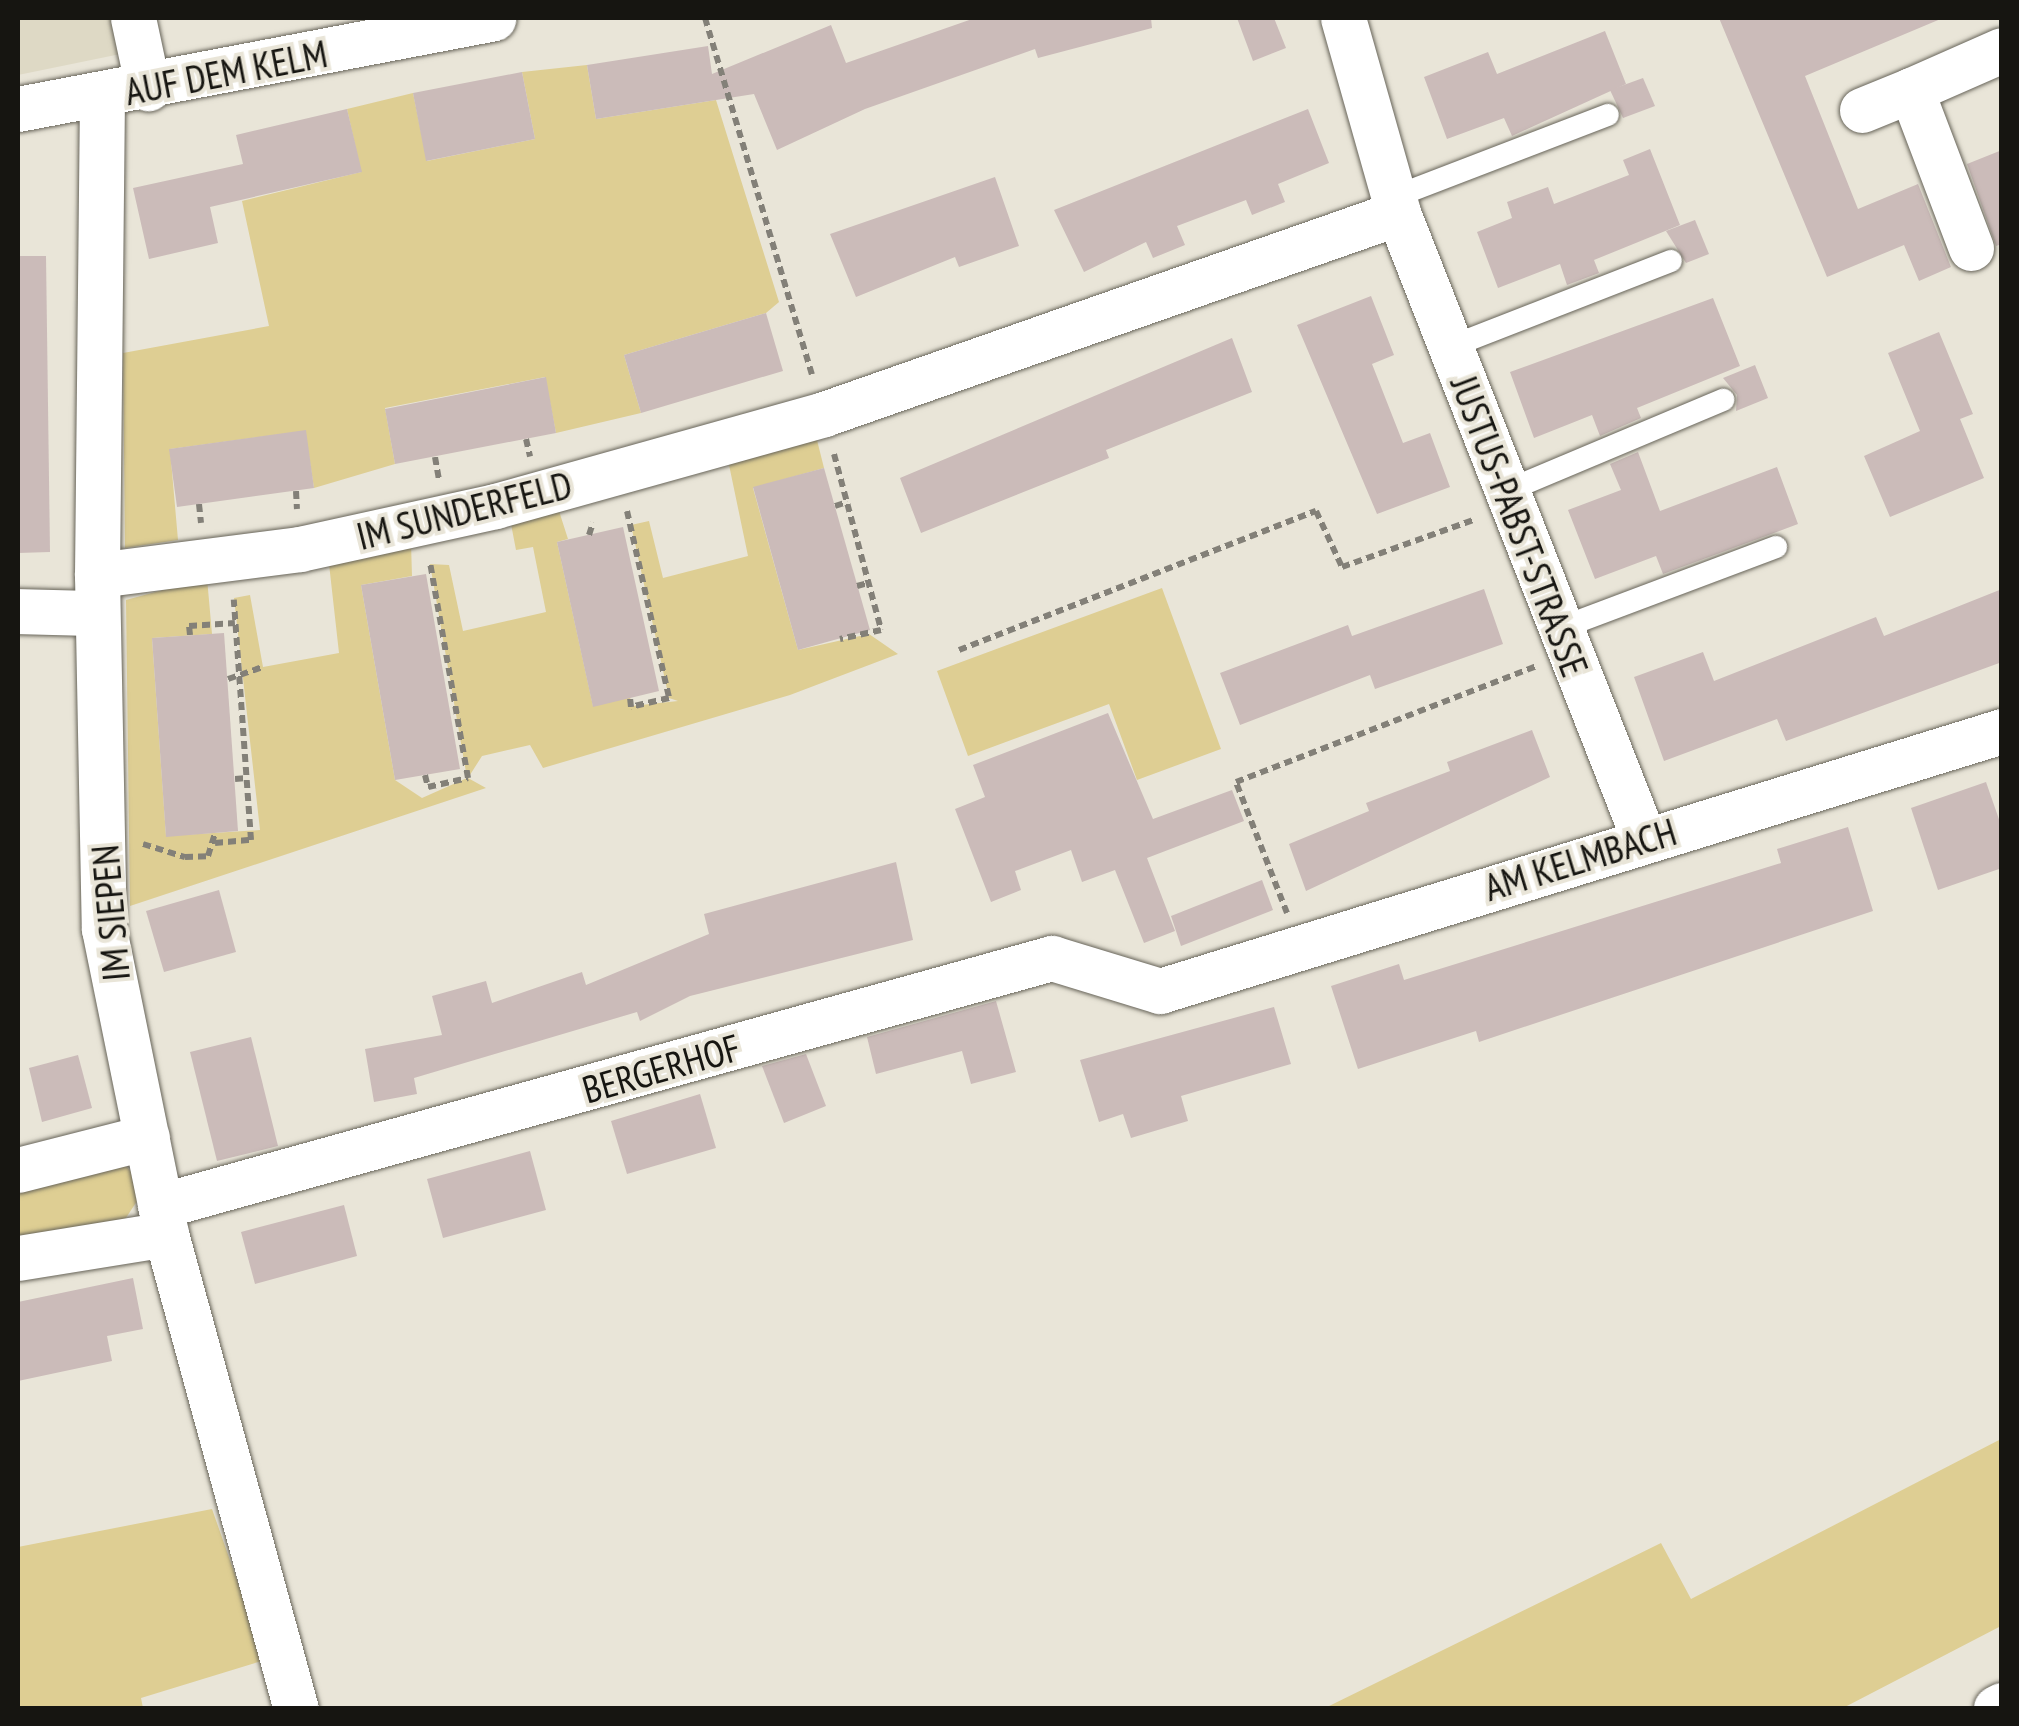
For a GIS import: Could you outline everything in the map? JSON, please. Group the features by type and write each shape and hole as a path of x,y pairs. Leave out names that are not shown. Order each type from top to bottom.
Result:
{"street":[{"path":"133,18 148,88"},
{"name":"AUF DEM KELM","path":"18,109 148,88 493,18"},
{"name":"JUSTUS-PABST-STRASSE","path":"1343,18 1396,205 1507,499 1644,839"},
{"path":"1862,110 2002,50"},
{"path":"1911,90 1971,248"},
{"name":"IM SIEPEN","path":"102,96 97,594 104,929 163,1220 296,1708"},
{"path":"824,414 1396,205"},
{"name":"IM SUNDERFELD","path":"18,611 230,559 422,522 824,414"},
{"name":"AM KELMBACH","path":"1160,991 2002,731"},
{"name":"BERGERHOF","path":"18,1258 163,1220 1052,958 1160,991"},
{"path":"18,1170 147,1137"}],"lane":[{"path":"1396,205 1608,115"},
{"path":"1450,347 1671,261"},
{"path":"1507,499 1723,400"},
{"path":"1564,641 1776,548"}],"path":[{"path":"705,18 824,414 881,630 840,638"},
{"path":"616,472 654,650 669,698 632,706 630,697"},
{"path":"959,650 1316,511 1342,567 1507,499"},
{"path":"835,506 847,502"},
{"path":"422,522 468,778 428,787 425,775"},
{"path":"216,843 251,840 230,559"},
{"path":"857,586 868,583"},
{"path":"190,635 189,626 236,622"},
{"path":"1300,947 1236,782 1564,641"},
{"path":"228,679 239,679 263,667"},
{"path":"234,779 247,778"},
{"path":"102,844 150,844 185,857 208,856 216,843 215,833"}],"shaded area":[{"path":"18,18 136,18 140,50 18,75"},
{"path":"587,65 596,119 716,100 779,302 766,313 624,355 641,413 556,433 545,377 385,408 395,464 314,488 305,431 170,449 178,540 125,548 123,353 269,326 242,201 361,172 347,109 413,93 427,161 535,139 522,72"},
{"path":"816,436 824,468 753,488 798,650 869,634 898,654 790,695 543,768 530,745 482,756 468,778 486,788 130,906 126,600 207,578 212,634 152,638 166,836 260,830 234,598 250,595 263,667 339,653 328,555 411,543 412,576 361,585 395,780 422,798 467,778 430,564 449,565 463,631 546,612 533,547 516,550 511,524 559,511 568,539 557,542 593,706 630,697 632,706 678,701 669,698 631,525 649,521 663,578 748,556 728,460"},
{"path":"1162,588 1221,749 1137,780 1109,704 968,756 937,671"},
{"path":"122,1162 135,1176 139,1198 122,1224 18,1244 18,1184"},
{"path":"2001,1439 2001,1626 1843,1708 1325,1708 1661,1543 1691,1599"},
{"path":"212,1509 265,1660 141,1698 143,1708 18,1708 18,1547"}],"building":[{"path":"975,18 1151,18 1152,28 1038,58 1035,49 865,109 777,150 754,94 596,119 587,65 708,46 712,74 831,25 846,63"},
{"path":"1237,18 1274,18 1286,48 1253,61"},
{"path":"1719,18 1943,18 1805,76 1858,209 1918,184 1951,267 1919,281 1904,245 1827,277"},
{"path":"1605,31 1626,84 1512,136 1504,118 1447,139 1424,77 1488,52 1497,74"},
{"path":"522,72 535,139 426,161 413,93"},
{"path":"1643,78 1655,106 1623,118 1610,90"},
{"path":"347,109 362,172 210,207 218,243 149,259 133,188 243,164 236,135"},
{"path":"1308,109 1329,163 1278,184 1285,202 1252,215 1246,200 1177,226 1185,245 1153,258 1146,242 1084,272 1054,210"},
{"path":"1650,149 1680,225 1594,260 1599,273 1567,285 1560,264 1498,288 1477,232 1512,218 1507,202 1548,187 1554,204 1629,175 1623,160"},
{"path":"2002,150 2002,244 1996,246 1967,164"},
{"path":"995,177 1019,246 959,267 955,257 856,297 830,234"},
{"path":"1695,220 1709,254 1686,263 1666,231"},
{"path":"18,256 46,256 50,552 18,553"},
{"path":"1371,296 1394,355 1372,364 1403,443 1430,433 1450,487 1377,514 1297,325"},
{"path":"1713,298 1740,366 1637,408 1641,418 1600,436 1592,415 1534,438 1510,372"},
{"path":"766,313 783,371 641,413 624,355"},
{"path":"1939,332 1973,414 1960,419 1984,478 1890,517 1864,456 1920,431 1888,353"},
{"path":"1232,338 1252,392 1106,450 1109,458 921,533 900,478"},
{"path":"1755,365 1768,398 1736,411 1737,395 1723,378"},
{"path":"546,377 556,433 395,464 385,409"},
{"path":"306,430 314,488 177,507 169,449"},
{"path":"1638,452 1660,511 1777,467 1798,524 1663,574 1656,556 1595,579 1568,510 1621,490 1610,464"},
{"path":"824,468 870,630 798,650 753,487"},
{"path":"623,527 659,691 593,707 557,542"},
{"path":"426,574 460,769 395,780 361,585"},
{"path":"1484,589 1503,644 1375,689 1370,675 1240,725 1220,673 1348,625 1352,636"},
{"path":"2002,589 2002,662 1786,741 1777,719 1664,761 1634,677 1703,652 1714,681 1876,617 1884,636"},
{"path":"224,633 238,831 166,837 152,638"},
{"path":"1108,713 1153,819 1232,790 1244,821 1147,858 1175,931 1144,943 1115,870 1082,882 1071,850 1015,871 1021,890 991,902 955,809 985,797 973,765"},
{"path":"1532,730 1550,777 1306,891 1289,844 1369,811 1366,803 1450,771 1447,762"},
{"path":"1986,782 2002,828 2002,868 1938,890 1911,808"},
{"path":"1848,827 1873,911 1479,1042 1476,1031 1358,1069 1331,986 1399,964 1404,980 1781,863 1777,849"},
{"path":"896,862 913,940 690,996 640,1021 637,1012 414,1078 417,1094 374,1102 365,1049 442,1035 432,996 486,981 492,1003 582,972 586,985 709,934 704,914"},
{"path":"1262,880 1273,910 1181,946 1171,916"},
{"path":"219,890 236,952 164,972 146,911"},
{"path":"996,1001 1016,1072 971,1084 962,1051 876,1074 867,1037"},
{"path":"1274,1007 1291,1064 1181,1096 1188,1121 1131,1138 1123,1114 1099,1122 1080,1060"},
{"path":"251,1037 278,1146 217,1161 190,1052"},
{"path":"806,1054 826,1106 784,1123 762,1066"},
{"path":"78,1055 92,1108 42,1122 29,1068"},
{"path":"700,1094 716,1148 627,1174 611,1121"},
{"path":"530,1151 546,1210 443,1238 427,1179"},
{"path":"344,1205 357,1256 255,1284 241,1232"},
{"path":"133,1278 143,1329 107,1336 112,1361 18,1381 18,1302"}]}
